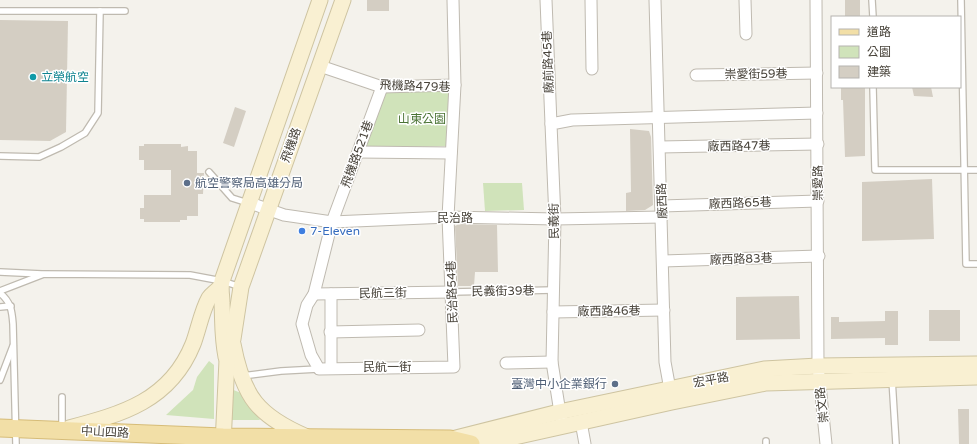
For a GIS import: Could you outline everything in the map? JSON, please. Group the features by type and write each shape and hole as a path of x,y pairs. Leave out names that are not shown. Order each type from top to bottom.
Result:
{"main road":[{"name":"中山四路","path":"8,431 62,430 223,441 310,438 447,441 471,444"}],"street":[{"name":"飛機路","path":"62,430 110,418 132,409 162,388 186,358 209,298 221,284 250,203 318,0"},
{"name":"飛機路","path":"223,441 227,360 241,287 343,0"},
{"path":"453,0 455,85"},
{"name":"廠前路45巷","path":"546,0 551,124"},
{"path":"591,0 592,69"},
{"name":"廠西路","path":"655,0 665,362 671,395"},
{"path":"744,0 746,34"},
{"name":"崇愛路","path":"816,0 819,256 818,366"},
{"name":"飛機路479巷","path":"320,66 382,87 455,85 448,217"},
{"name":"崇愛街59巷","path":"696,75 817,73"},
{"name":"飛機路521巷","path":"332,222 382,87"},
{"path":"551,124 572,120 818,113"},
{"name":"民義街","path":"551,124 555,219 552,362 561,419"},
{"name":"廠西路47巷","path":"660,147 818,144"},
{"path":"358,152 451,153"},
{"name":"廠西路65巷","path":"662,211 818,201"},
{"name":"民治路","path":"250,203 284,215 332,222 448,217 555,219 662,211"},
{"name":"民治路54巷","path":"448,217 454,367"},
{"path":"319,368 311,355 302,324 307,305 314,294 332,222"},
{"name":"廠西路83巷","path":"663,261 819,256"},
{"name":"飛機路","path":"221,284 222,336 227,360"},
{"name":"民航三街","path":"314,294 452,292"},
{"path":"331,294 331,368"},
{"name":"廠西路46巷","path":"553,312 664,310"},
{"path":"330,332 419,330"},
{"path":"232,339 241,376 257,406 266,415 282,426 310,438"},
{"path":"506,363 552,362"},
{"name":"宏平路","path":"484,444 561,419 581,422 764,369 818,366 977,364"},
{"name":"崇文路","path":"818,366 826,444"},
{"name":"民航一街","path":"319,368 454,367"},
{"name":"宏平路","path":"447,441 561,419 671,395 766,383 977,377"},
{"path":"581,422 585,444"}],"lane":[{"path":"872,0 873,16"},
{"path":"961,0 963,170 966,264 977,264"},
{"path":"0,11 125,11"},
{"path":"0,156 39,157 61,147 85,133 98,113 100,11"},
{"path":"874,88 874,170 977,170"},
{"path":"209,172 232,198 250,203"},
{"path":"0,272 44,274 190,275 221,284 241,287"},
{"path":"8,431 14,341 11,306 0,292 44,274"},
{"name":"民義街39巷","path":"452,292 554,290"},
{"path":"0,307 11,306"},
{"path":"0,380 14,341"},
{"path":"241,376 319,368"},
{"path":"892,379 896,444"},
{"path":"62,397 62,430"}],"green space":[{"name":"山東公園","path":"386,91 449,91 451,146 364,148"},
{"path":"483,183 522,183 524,210 485,211"},
{"path":"209,361 214,365 214,419 166,415 193,390 197,377"},
{"path":"231,389 241,393 260,420 232,420"}],"building":[{"path":"367,0 389,0 389,11 367,11"},
{"path":"845,0 860,0 860,16 845,16"},
{"name":"立榮航空","path":"0,20 68,21 66,132 50,141 0,140"},
{"path":"841,88 865,88 865,156 845,157 843,100 841,100"},
{"path":"912,88 931,88 933,97 914,96"},
{"path":"235,107 246,111 234,147 223,143"},
{"path":"630,129 649,131 651,137 653,205 645,210 626,211 626,193 631,192"},
{"name":"航空警察局高雄分局","path":"144,144 181,144 181,147 188,146 188,151 197,151 197,173 204,173 203,194 198,194 198,216 187,216 187,220 180,220 180,222 144,222 144,219 140,219 140,208 144,208 144,195 171,195 171,170 144,170 144,160 139,160 139,146 144,146"},
{"path":"932,179 934,239 862,241 862,182"},
{"path":"459,224 497,225 498,272 475,272 474,286 458,286 455,226"},
{"path":"799,296 800,339 736,340 736,297"},
{"path":"929,310 960,310 960,341 929,341"},
{"path":"885,311 898,311 898,345 885,345 885,338 831,339 831,317 839,317 839,322 885,321"},
{"path":"958,409 969,409 969,444 959,444"}],"place":[{"name":"立榮航空","path":"33,77"},
{"name":"航空警察局高雄分局","path":"187,183"},
{"name":"7-Eleven","path":"302,231"},
{"name":"臺灣中小企業銀行","path":"615,384"}]}
